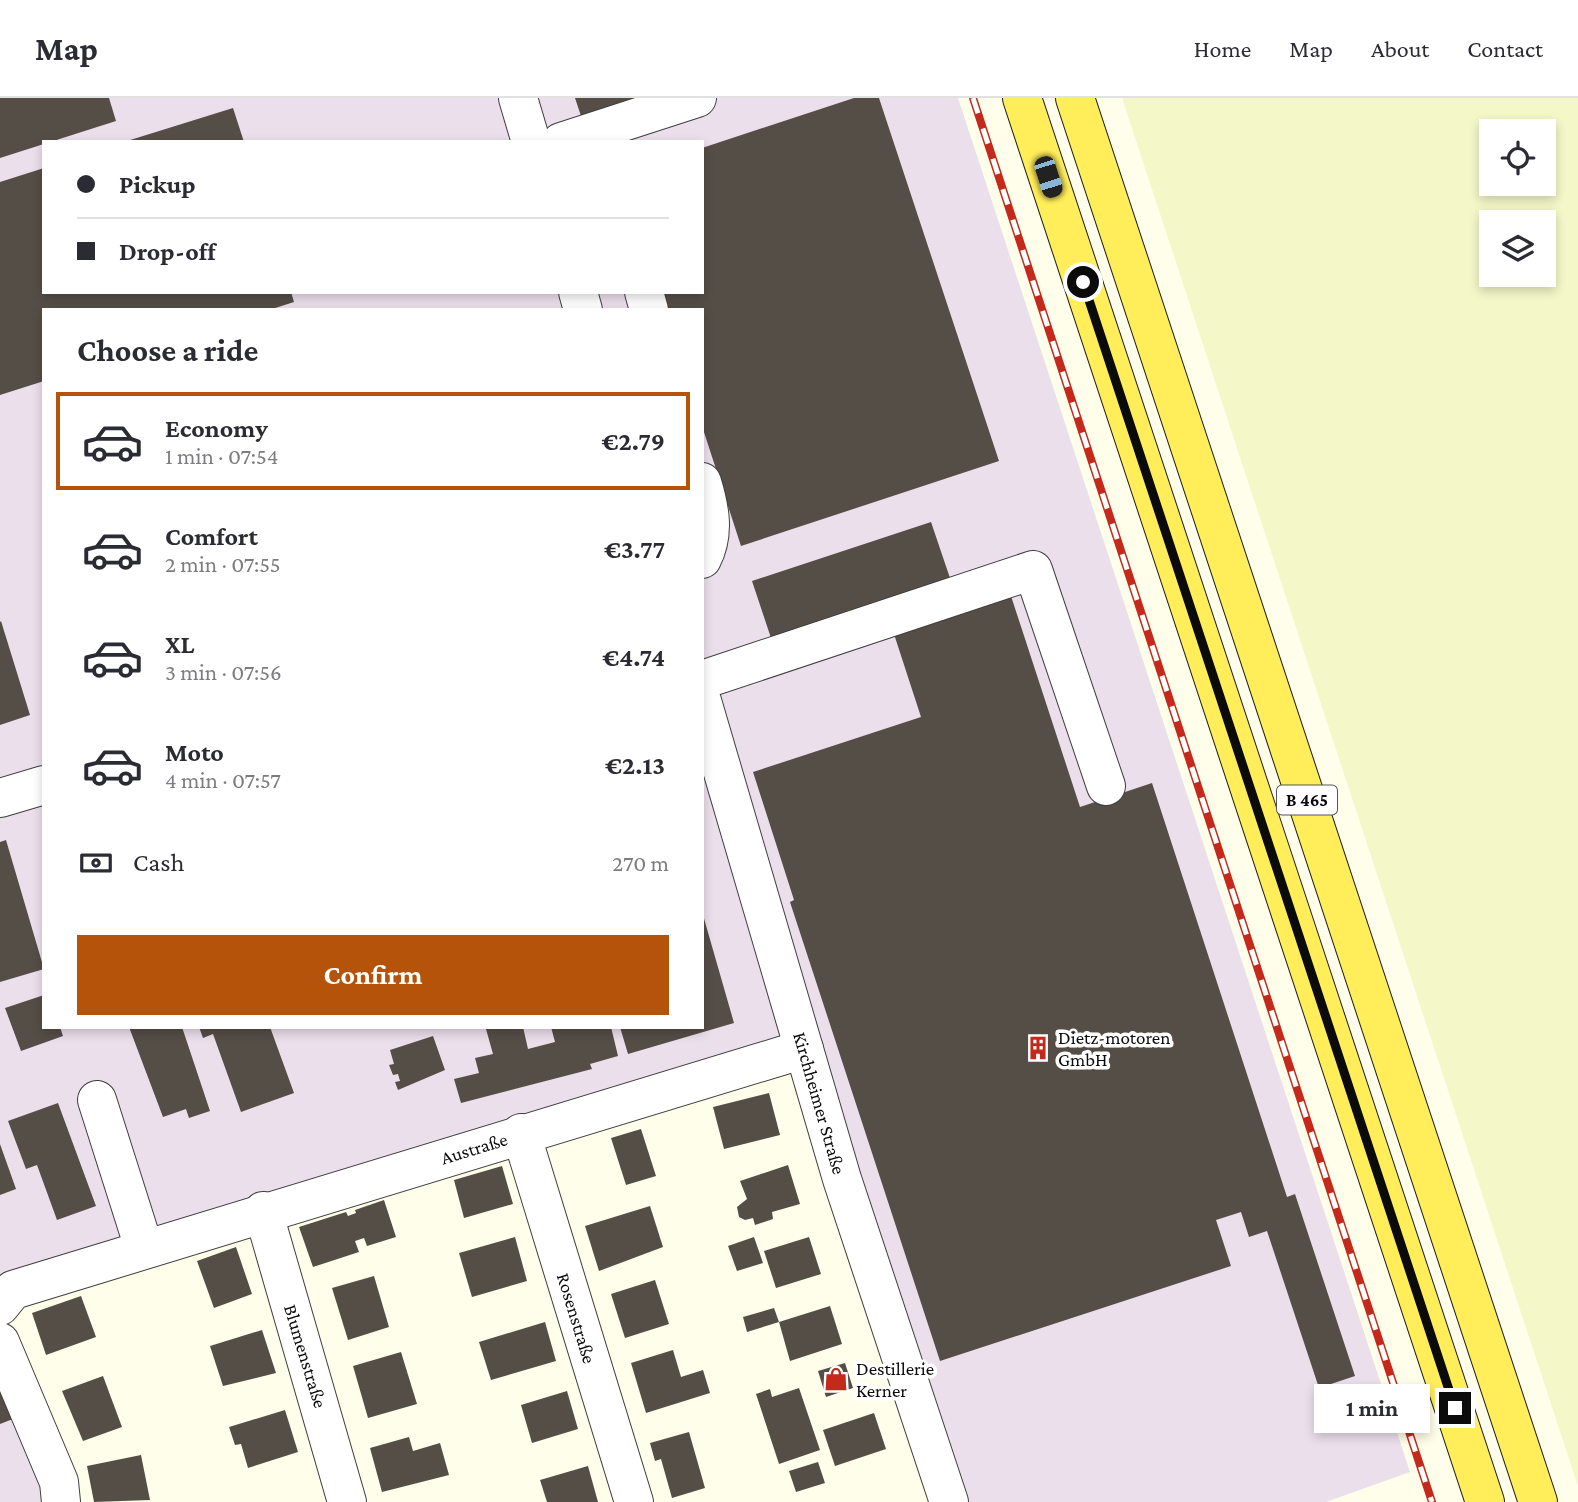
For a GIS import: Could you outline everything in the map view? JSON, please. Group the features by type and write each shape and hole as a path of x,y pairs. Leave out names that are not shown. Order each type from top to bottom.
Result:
{"main road":[{"name":"B 465","path":"1022,98 1485,1502"},
{"name":"B 465","path":"1075,98 1538,1502"}],"street":[{"path":"518,98 530,140"},
{"path":"584,138 696,98"},
{"path":"704,489 711,530 704,553"},
{"path":"704,679 1033,569 1106,786"},
{"name":"Kirchheimer Straße","path":"704,708 895,1346 949,1502"},
{"path":"0,798 42,786"},
{"name":"Austraße","path":"6,1298 144,1248 804,1049"},
{"path":"97,1100 144,1248"},
{"name":"Rosenstraße","path":"521,1133 634,1502"},
{"name":"Blumenstraße","path":"263,1212 347,1502"},
{"path":"0,1342 2,1353 59,1482 61,1502"}],"shaded area":[{"path":"0,98 958,98 1410,1472 1326,1502 949,1502 802,1048 0,1298"},
{"path":"0,1300 61,1489 63,1502 0,1502"}],"green space":[{"path":"1122,98 1578,98 1578,1486"}],"building":[{"path":"0,98 109,98 116,121 56,140 42,140 42,145 0,158"},
{"path":"575,98 675,98 585,128"},
{"path":"854,98 879,98 999,461 741,546 704,432 704,308 662,308 659,294 704,294 704,147"},
{"path":"233,108 243,140 130,140"},
{"path":"42,169 42,294 292,294 294,302 275,308 42,308 42,382 0,395 0,182"},
{"path":"931,522 952,584 773,644 752,581"},
{"name":"Dietz‐motoren GmbH","path":"1010,593 1080,807 1152,783 1287,1197 1295,1194 1355,1376 1319,1388 1267,1231 1249,1237 1241,1212 1216,1220 1231,1266 940,1361 790,902 794,900 753,772 921,717 893,631"},
{"path":"0,622 30,715 0,725"},
{"path":"6,840 42,970 0,982 0,842"},
{"path":"704,918 734,1023 628,1054 621,1029 704,1029"},
{"path":"42,996 42,1029 61,1029 63,1036 21,1051 5,1008"},
{"path":"130,1029 183,1029 210,1111 189,1118 186,1109 163,1117"},
{"path":"200,1029 271,1029 294,1093 241,1112 213,1034 203,1038"},
{"path":"486,1029 523,1029 528,1049 555,1042 552,1029 611,1029 618,1056 590,1064 592,1069 461,1103 454,1079 479,1073 475,1058 493,1054"},
{"path":"433,1036 445,1070 398,1090 395,1082 400,1081 398,1074 393,1075 389,1065 394,1064 390,1050"},
{"path":"769,1093 780,1135 724,1149 713,1107"},
{"path":"58,1103 96,1206 57,1220 37,1165 26,1169 8,1121"},
{"path":"641,1129 656,1176 626,1185 611,1138"},
{"path":"0,1144 16,1189 0,1195"},
{"path":"788,1165 800,1204 772,1212 773,1219 755,1225 753,1218 745,1220 739,1217 737,1207 747,1199 740,1181"},
{"path":"502,1166 513,1204 464,1218 454,1180"},
{"path":"384,1200 396,1237 367,1246 364,1238 355,1241 359,1252 313,1267 299,1227 346,1212 348,1216 356,1213 355,1210"},
{"path":"650,1206 663,1247 599,1271 585,1226"},
{"path":"515,1237 527,1281 472,1297 459,1253"},
{"path":"754,1237 763,1263 737,1271 728,1246"},
{"path":"809,1237 821,1274 776,1288 764,1251"},
{"path":"236,1247 252,1294 214,1308 197,1261"},
{"path":"374,1276 389,1327 348,1340 332,1288"},
{"path":"655,1280 669,1324 625,1338 611,1294"},
{"path":"81,1296 96,1337 46,1355 32,1313"},
{"path":"830,1306 842,1344 790,1361 779,1322"},
{"path":"774,1308 779,1322 747,1332 743,1317"},
{"path":"545,1322 556,1361 491,1380 479,1342"},
{"path":"262,1330 276,1373 223,1386 210,1346"},
{"path":"673,1350 681,1377 703,1370 710,1393 646,1413 631,1363"},
{"path":"401,1352 417,1404 368,1418 353,1366"},
{"path":"845,1363 853,1388 826,1397 818,1371"},
{"path":"103,1376 122,1427 83,1441 62,1391"},
{"path":"799,1388 820,1450 779,1464 756,1394 770,1389 772,1397"},
{"path":"0,1389 13,1419 0,1424"},
{"path":"567,1391 578,1429 532,1443 521,1405"},
{"path":"285,1410 298,1452 248,1468 241,1444 235,1445 229,1427"},
{"path":"874,1413 886,1449 835,1466 823,1430"},
{"path":"689,1432 705,1488 672,1498 661,1459 655,1461 650,1443"},
{"path":"409,1437 413,1451 440,1443 449,1475 382,1492 370,1448"},
{"path":"141,1455 150,1500 94,1502 87,1466"},
{"path":"818,1462 825,1483 796,1492 789,1471"},
{"path":"588,1466 598,1502 547,1502 540,1480"}],"railway":[{"path":"973,98 1432,1502"}],"place":[{"name":"Dietz‐motoren GmbH","path":"1038,1048"},
{"name":"Destillerie Kerner","path":"836,1379"}],"route":[{"path":"1083,282 1455,1408"}]}
